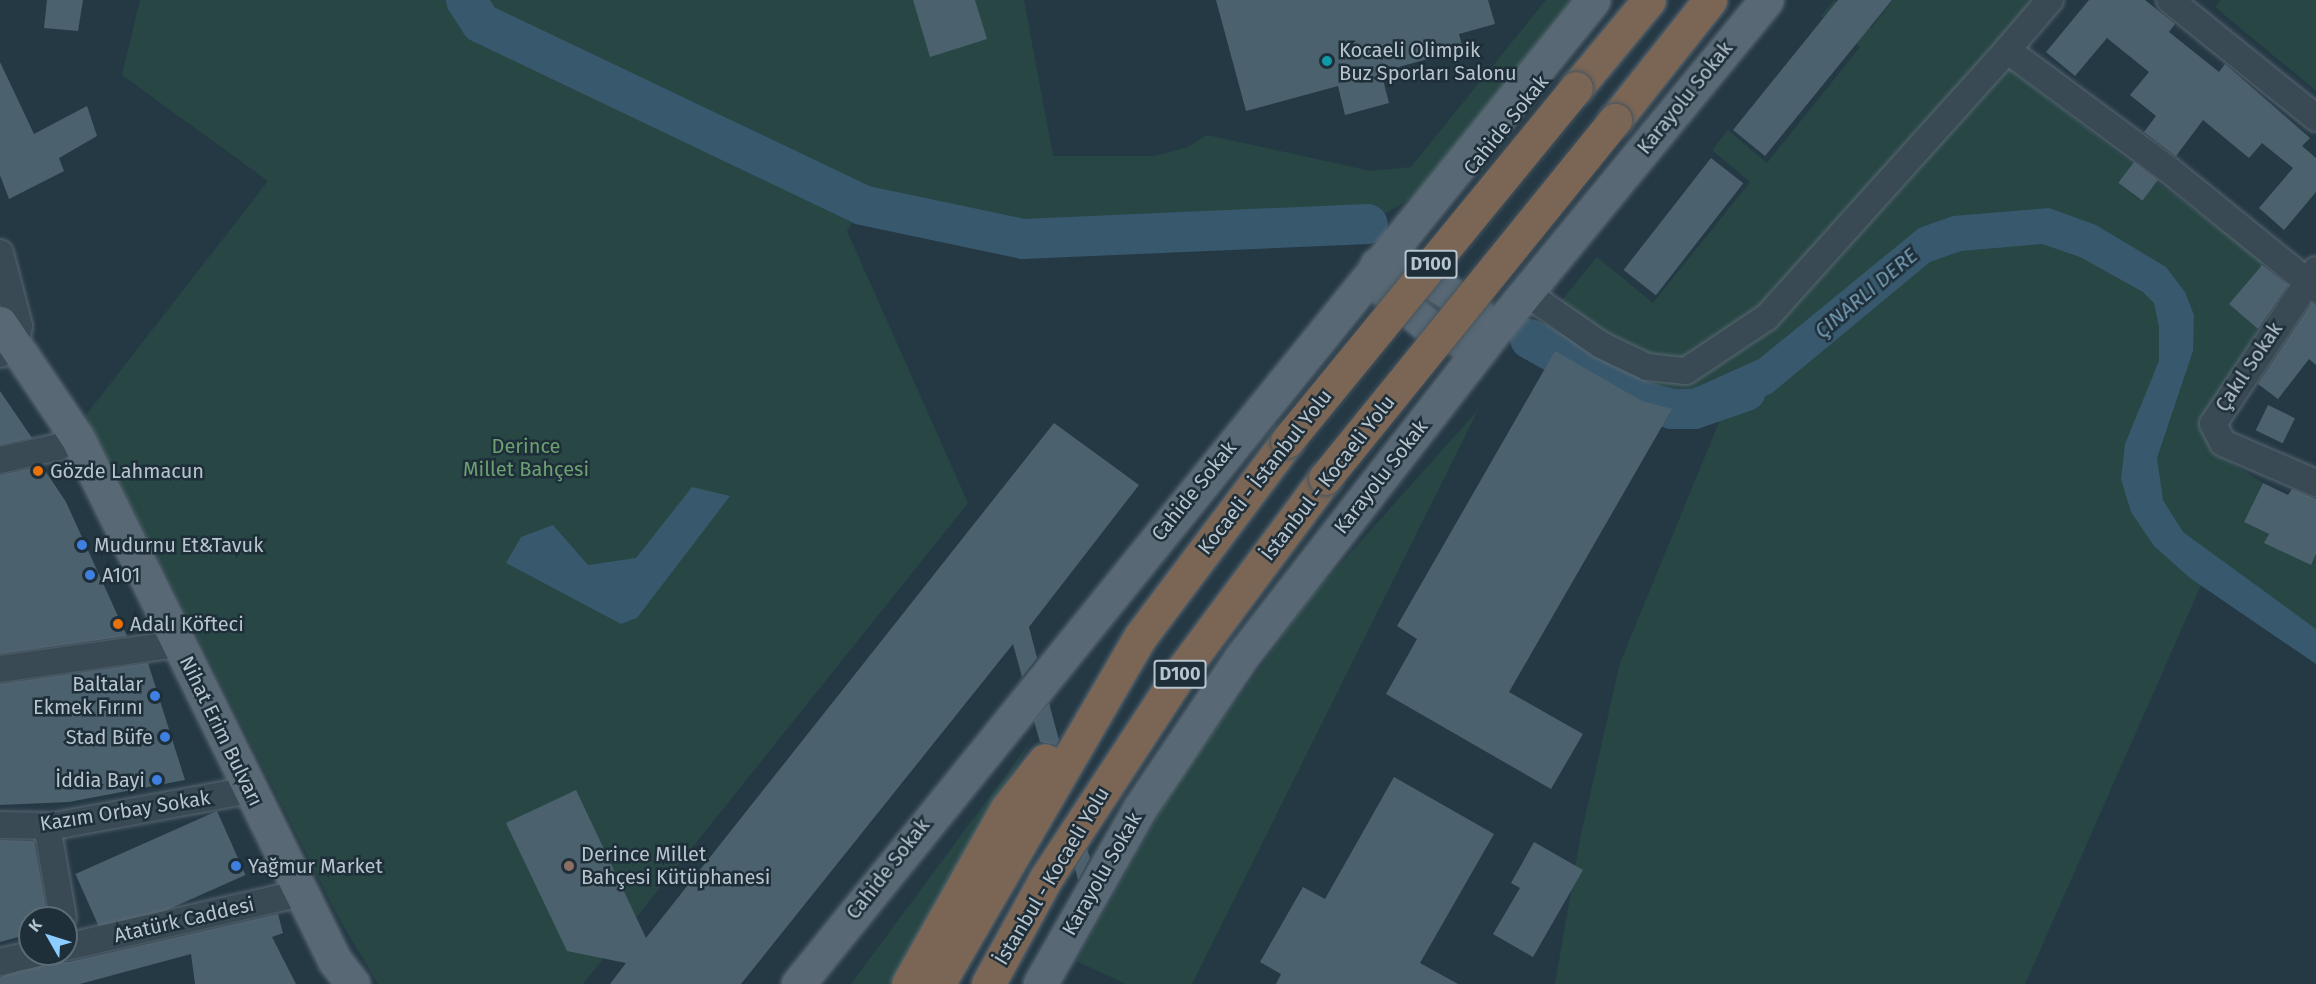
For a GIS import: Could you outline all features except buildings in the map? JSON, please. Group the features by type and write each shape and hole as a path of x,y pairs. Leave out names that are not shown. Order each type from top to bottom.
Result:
{"highway":[{"name":"Kocaeli - İstanbul Yolu","path":"938,984 1140,637 1287,441 1648,0"},
{"name":"İstanbul - Kocaeli Yolu","path":"988,984 1046,878 1181,672 1325,478 1710,0"},
{"path":"908,984 1006,810 1140,637"}],"main road":[{"name":"Cahide Sokak","path":"798,984 1388,272 1593,0"},
{"name":"Cahide Sokak","path":"821,984 912,859 1610,0"},
{"name":"Karayolu Sokak","path":"1040,984 1140,808 1199,717 1466,368 1489,322 1526,293 1766,0"},
{"path":"1388,272 1489,322"},
{"path":"1388,272 1423,323 1452,339 1466,368"},
{"path":"1452,339 1489,322"},
{"name":"Nihat Erim Bulvarı","path":"4,344 67,442 293,895 330,984"},
{"name":"Nihat Erim Bulvarı","path":"293,895 335,961 353,984"}],"street":[{"path":"1526,293 1601,345 1647,367 1686,371 1767,317 2050,0"},
{"path":"2170,0 2316,118"},
{"path":"2007,50 2313,280"},
{"path":"0,254 18,311 4,344"},
{"name":"Çakıl Sokak","path":"2313,280 2213,424 2223,443 2316,483"},
{"path":"0,460 67,442"},
{"path":"0,669 168,646"},
{"name":"Kazım Orbay Sokak","path":"0,825 47,826 241,792"},
{"path":"47,826 61,906"},
{"name":"Atatürk Caddesi","path":"78,941 293,895"},
{"path":"0,962 18,958"}],"green space":[{"name":"Derince Millet Bahçesi","path":"140,0 1024,0 1053,156 1154,156 1188,147 1207,135 1371,171 1411,167 1546,0 1575,0 1415,196 1368,224 1020,235 862,206 847,231 968,503 583,984 378,984 338,917 86,415 268,181 122,75"},
{"path":"1834,0 1871,28 1893,0 2050,0 1998,60 2133,164 2119,183 2141,201 2157,182 2264,262 2229,304 2258,329 2207,414 2203,436 2216,453 2263,483 2245,522 2269,534 2265,542 2311,564 2316,554 2316,650 2201,585 2025,984 1555,984 1580,839 1620,663 1729,398 1694,409 1672,409 1530,339 1597,257 1653,303 1750,182 1712,150 1728,130 1767,163 1860,47 1821,16"},
{"path":"2221,0 2316,0 2316,91 2215,7"},
{"path":"1478,410 1192,984 1126,984 1076,961 1176,784 1310,598"},
{"path":"1033,738 890,984 851,984"}],"water":[{"path":"2049,208 2096,225 2166,267 2185,292 2194,315 2193,351 2157,458 2163,500 2183,532 2316,629 2316,664 2190,578 2154,546 2131,512 2121,479 2125,444 2159,361 2159,327 2154,303 2143,292 2080,257 2042,244 1961,251 1930,262 1772,393 1724,416 1728,400 1672,409 1639,400 1530,339 1539,328 1643,389 1686,392 1759,359 1919,228 1953,216"},
{"path":"692,487 730,496 637,618 621,624 506,563 521,537 553,525 588,565 636,558"}],"waterway":[{"path":"466,0 481,23 862,205 1023,239 1368,224"},
{"name":"ÇINARLI DERE","path":"1530,339 1639,400 1672,409 1694,409 1746,391"}],"place":[{"name":"Kocaeli Olimpik Buz Sporları Salonu","path":"1327,61"},
{"name":"Gözde Lahmacun","path":"38,471"},
{"name":"Mudurnu Et&Tavuk","path":"82,545"},
{"name":"A101","path":"90,575"},
{"name":"Adalı Köfteci","path":"118,624"},
{"name":"Baltalar Ekmek Fırını","path":"155,696"},
{"name":"Stad Büfe","path":"165,737"},
{"name":"İddia Bayi","path":"157,780"},
{"name":"Yağmur Market","path":"236,866"},
{"name":"Derince Millet Bahçesi Kütüphanesi","path":"569,866"}]}
